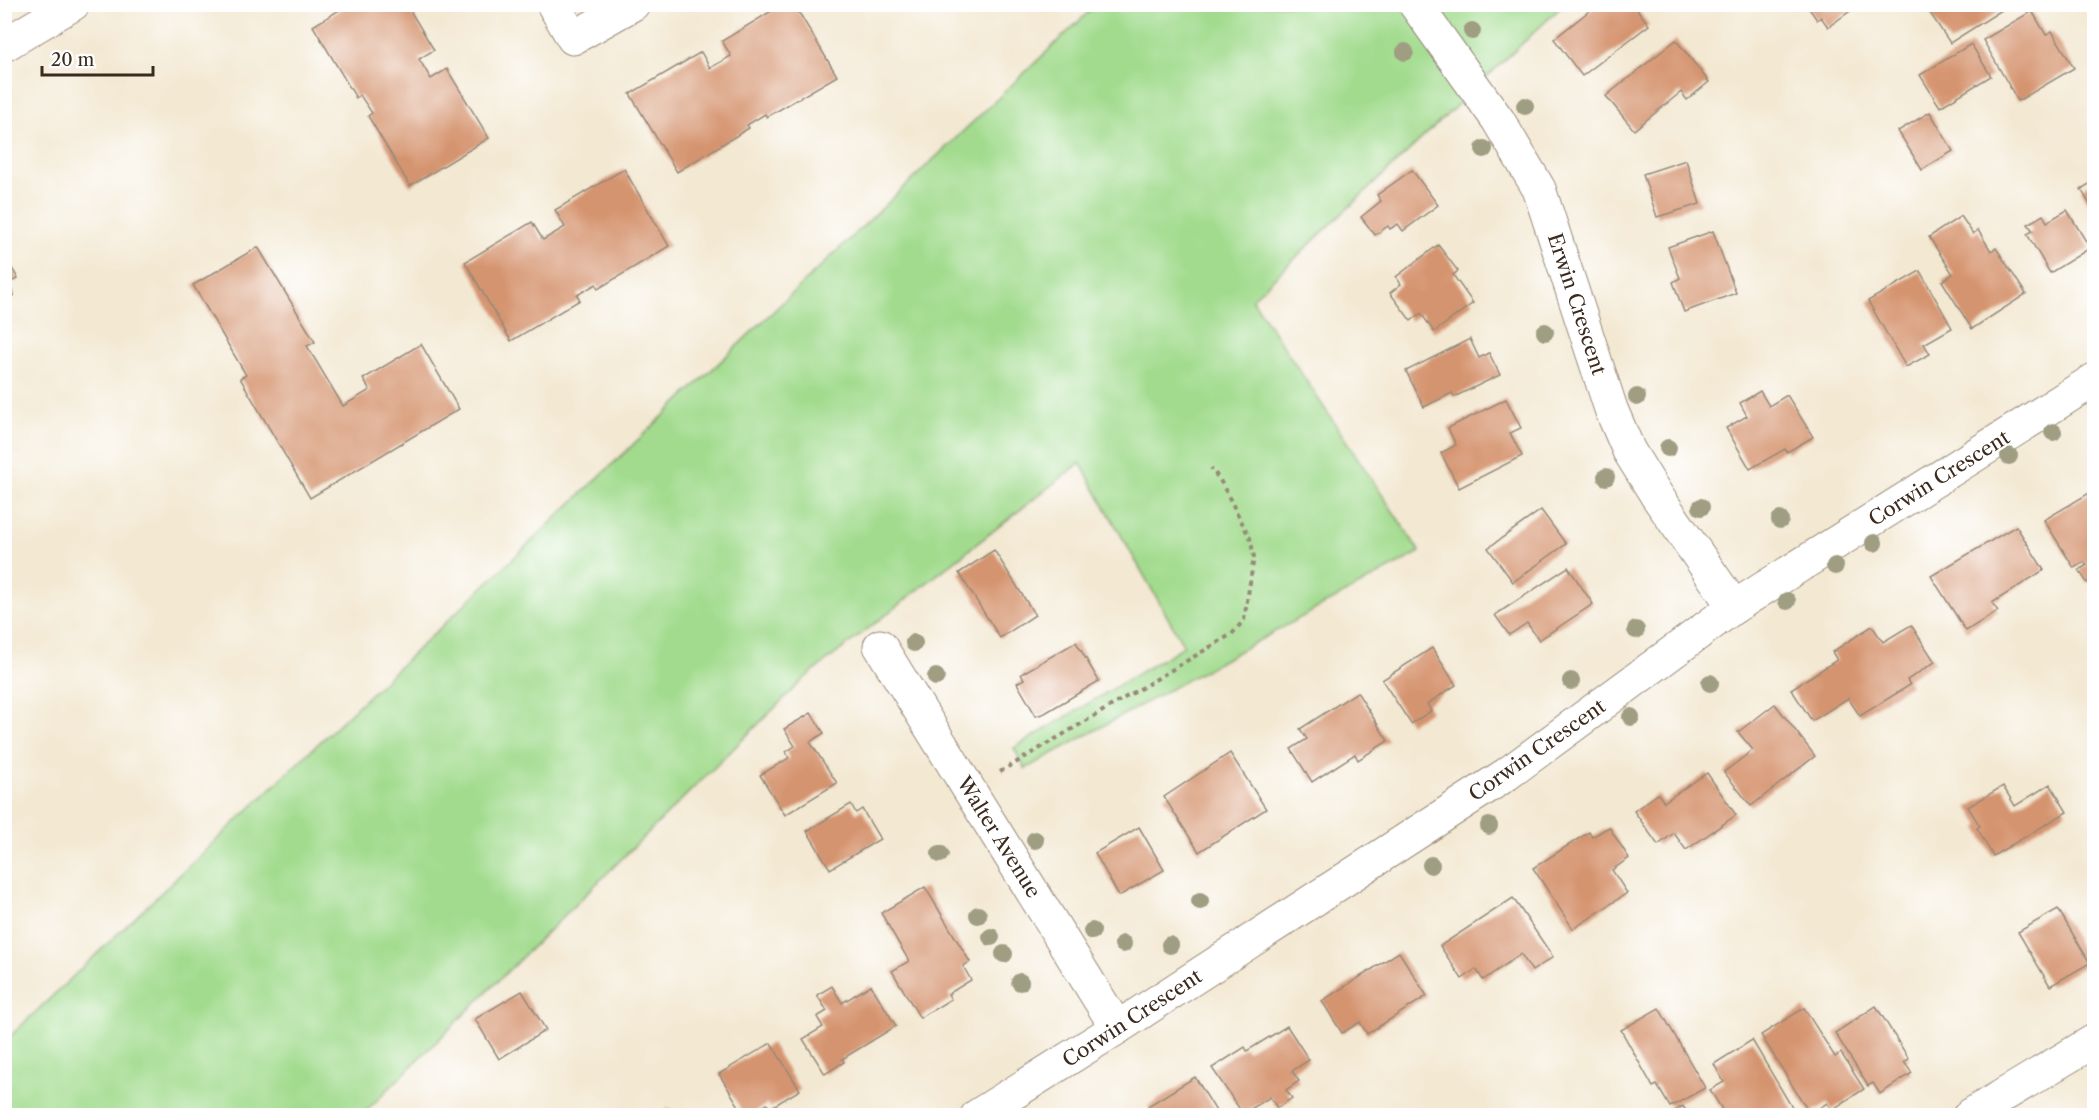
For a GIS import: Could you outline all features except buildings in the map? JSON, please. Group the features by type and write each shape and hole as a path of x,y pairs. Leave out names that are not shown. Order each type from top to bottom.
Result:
{"street":[{"path":"4,45 73,4"},
{"path":"553,4 573,38 633,4"},
{"name":"Erwin Crescent","path":"1415,4 1498,120 1539,189 1611,409 1629,451 1734,607"},
{"name":"Corwin Crescent","path":"977,1116 1117,1028 1507,774 1734,607 2094,380"},
{"name":"Walter Avenue","path":"880,646 1117,1028"},
{"path":"1969,1116 2094,1041"}],"path":[{"path":"971,792 1010,765 1232,634 1244,620 1254,557 1250,538 1220,480 1211,468"}],"green space":[{"path":"1096,5 1563,5 1252,299 1420,552 1025,769 1014,748 1184,646 1080,463 805,678 362,1115 5,1116 5,1041"}]}
